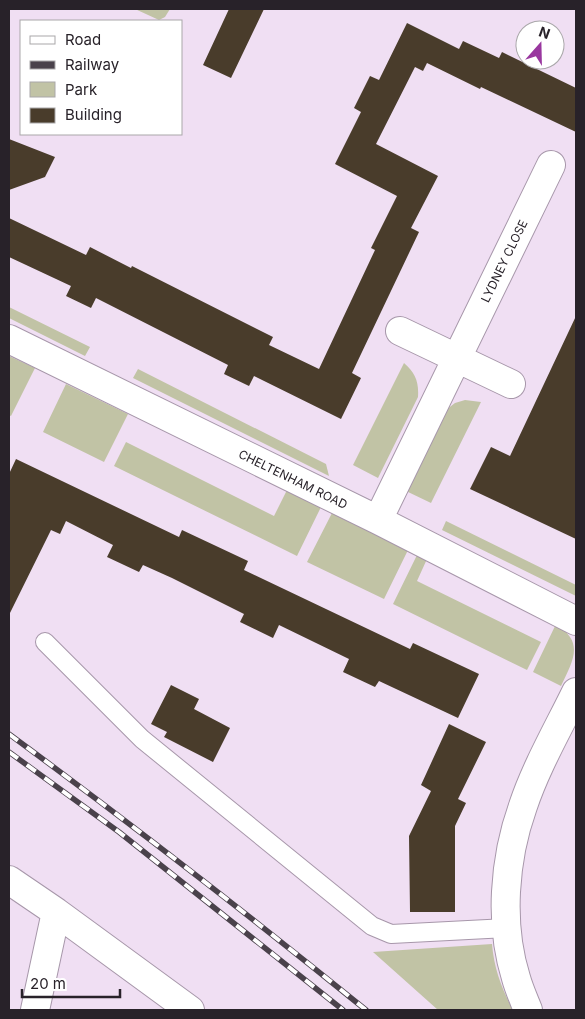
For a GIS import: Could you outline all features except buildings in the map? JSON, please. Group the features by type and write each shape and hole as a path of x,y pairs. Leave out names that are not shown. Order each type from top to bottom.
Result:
{"street":[{"name":"LYDNEY CLOSE","path":"378,520 551,165"},
{"path":"400,331 510,384"},
{"name":"CHELTENHAM ROAD","path":"9,339 378,520 576,621"},
{"path":"528,1010 516,978 509,944 506,904 509,865 516,827 523,804 576,692"},
{"path":"9,880 190,1010"},
{"path":"35,1010 56,912"}],"lane":[{"path":"45,642 142,739 372,926 392,934 508,928"}],"green space":[{"path":"135,9 170,9 165,17 159,20"},
{"path":"9,307 90,347 85,356 9,318"},
{"path":"9,356 35,368 11,416 9,415"},
{"path":"404,363 416,378 418,397 378,478 353,465"},
{"path":"138,369 326,464 329,476 133,378"},
{"path":"66,384 128,414 104,462 43,432"},
{"path":"465,400 481,402 431,503 406,491 446,410 455,403"},
{"path":"126,442 274,516 287,490 321,507 297,556 114,466"},
{"path":"332,513 408,550 384,599 307,562"},
{"path":"446,521 576,585 576,596 442,530"},
{"path":"417,555 427,559 417,581 541,642 527,670 393,604"},
{"path":"556,624 571,638 574,652 561,686 533,672"},
{"path":"492,944 499,979 513,1010 438,1010 373,952"}],"railway":[{"path":"9,734 189,870 366,1010"},
{"path":"9,752 119,832 343,1010"}]}
